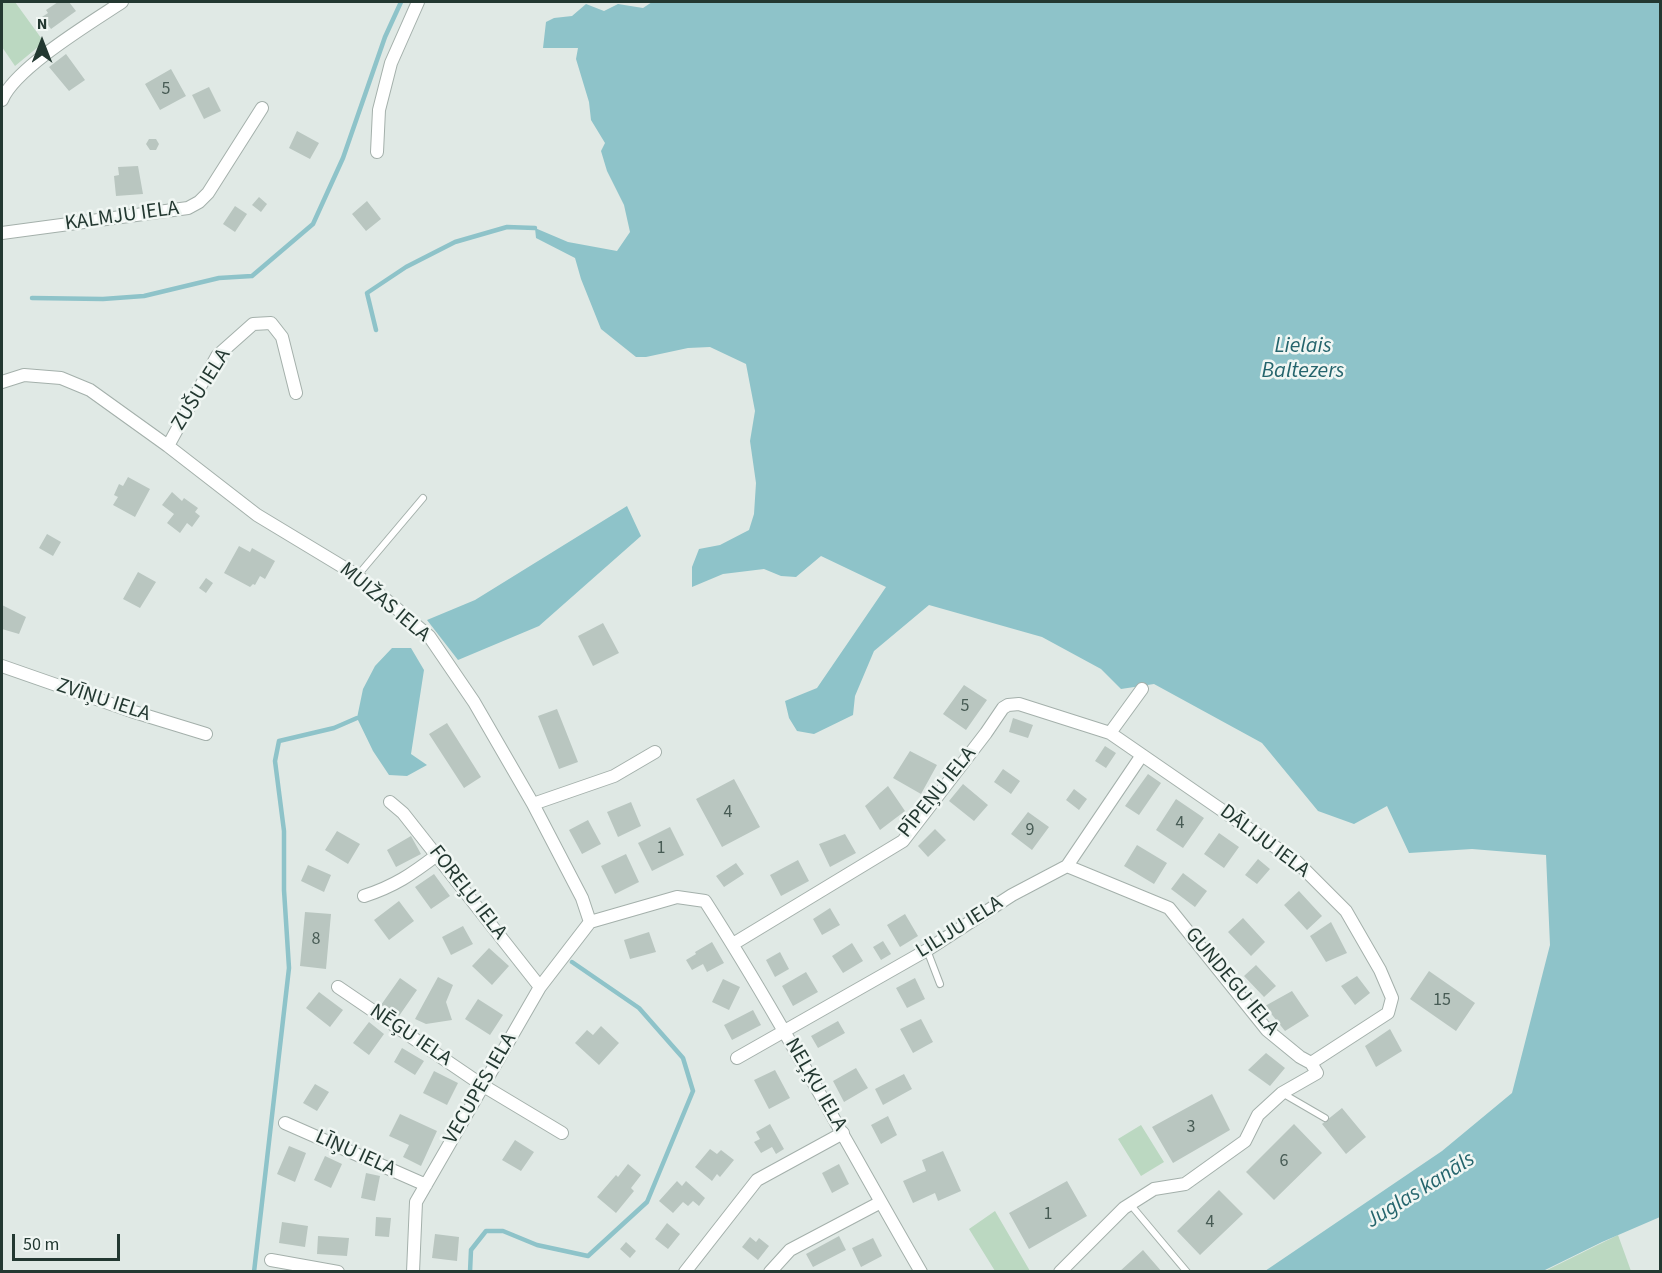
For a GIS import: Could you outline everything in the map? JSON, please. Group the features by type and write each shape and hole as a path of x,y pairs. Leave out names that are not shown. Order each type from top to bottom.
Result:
{"street":[{"path":"2,100 6,88 44,55 122,2"},
{"path":"377,152 379,110 391,63 418,2"},
{"name":"KALMJU IELA","path":"2,233 188,208 208,193 262,108"},
{"name":"ZUŠU IELA","path":"168,446 217,356 253,324 271,324 282,337 296,393"},
{"name":"MUIŽAS IELA","path":"2,382 24,375 61,378 90,390 168,446 257,515 358,576 429,636 474,702 533,804 582,898 590,922"},
{"name":"ZVĪŅU IELA","path":"2,666 119,707 206,734"},
{"path":"1110,733 1142,689"},
{"name":"PĪPEŅU IELA","path":"733,944 903,841 1003,708 1008,705 1019,704 1110,733 1142,755"},
{"path":"533,804 614,776 655,752"},
{"name":"LILIJU IELA","path":"737,1058 927,950 1012,895 1067,866 1142,755"},
{"name":"DĀLIJU IELA","path":"1142,755 1297,862 1346,911 1380,970 1392,998 1388,1013 1311,1063"},
{"name":"FOREĻU IELA","path":"390,802 404,813 540,987"},
{"path":"364,896 388,888 408,877 438,855"},
{"name":"GUNDEGU IELA","path":"1067,866 1169,908 1267,1030 1300,1057 1311,1063"},
{"name":"NEĻĶU IELA","path":"590,922 677,897 705,901 733,944 921,1272"},
{"name":"VECUPES IELA","path":"413,1272 416,1202 540,987 590,922"},
{"name":"NĒĢU IELA","path":"338,987 482,1085 562,1133"},
{"path":"1060,1272 1130,1204 1155,1189 1185,1184 1245,1141 1258,1114 1282,1093 1317,1072 1311,1063"},
{"name":"LĪŅU IELA","path":"285,1124 426,1185"},
{"path":"685,1272 756,1180 843,1133"},
{"path":"770,1272 790,1250 881,1202"},
{"path":"271,1260 338,1272"}],"lane":[{"path":"358,576 423,498"},
{"path":"927,950 940,984"},
{"path":"1282,1093 1325,1118"},
{"path":"1130,1204 1187,1272"}],"green space":[{"path":"2,2 15,2 44,42 15,66 2,47"},
{"path":"1141,1125 1164,1162 1141,1176 1118,1139"},
{"path":"995,1211 1030,1271 995,1271 969,1229"},
{"path":"1618,1235 1631,1271 1543,1272"}],"water":[{"name":"Lielais Baltezers","path":"652,2 1660,2 1660,1217 1543,1271 1265,1271 1442,1151 1512,1093 1550,945 1546,855 1472,849 1409,853 1387,806 1354,824 1318,811 1262,743 1154,684 1121,689 1101,669 1042,637 929,605 874,651 855,696 853,715 814,734 797,731 789,718 785,701 817,688 886,587 821,556 796,577 781,576 764,569 723,574 692,587 692,567 699,549 720,545 749,530 754,514 756,483 750,441 755,411 746,364 710,347 688,348 636,357 601,329 575,258 536,238 535,228 568,242 617,251 630,232 624,205 607,171 601,151 605,143 591,120 589,102 576,59 578,48 543,48 546,22 554,18 572,16 586,4 604,11 618,4 643,8"},
{"path":"627,506 641,536 539,626 458,660 427,620 475,600"},
{"path":"392,648 411,648 424,670 411,754 427,765 407,776 389,775 373,751 357,718 363,689 375,666"}],"building":[{"path":"58,2 69,2 76,11 51,29 42,17 48,13 46,10"},
{"path":"66,54 85,80 69,91 49,67"},
{"path":"171,69 186,96 160,110 145,84"},
{"path":"209,87 221,111 204,119 192,95"},
{"path":"297,131 319,143 310,159 289,148"},
{"path":"149,139 156,139 159,144 156,150 150,150 146,144"},
{"path":"138,166 143,194 116,196 114,176 119,175 118,167"},
{"path":"259,197 267,204 261,212 252,205"},
{"path":"367,201 381,219 366,231 352,214"},
{"path":"235,206 247,214 235,232 223,224"},
{"path":"128,477 150,489 135,517 113,505 118,497 114,495 119,484 123,486"},
{"path":"172,492 182,501 184,498 198,508 195,512 200,516 192,527 187,523 180,533 167,523 174,514 162,505"},
{"path":"47,534 61,542 53,556 39,548"},
{"path":"239,546 250,552 252,548 275,561 265,579 260,576 255,585 250,587 224,573"},
{"path":"138,572 156,582 140,608 123,599"},
{"path":"206,578 213,583 206,593 199,588"},
{"path":"2,605 26,617 19,634 2,629"},
{"path":"603,623 619,653 593,666 578,636"},
{"path":"964,685 987,700 966,730 943,714"},
{"path":"557,709 578,762 559,769 538,716"},
{"path":"1013,718 1033,725 1028,738 1009,732"},
{"path":"447,723 481,777 464,788 429,734"},
{"path":"1105,746 1116,753 1106,768 1095,761"},
{"path":"910,751 937,765 921,794 893,778"},
{"path":"1003,769 1020,781 1011,794 994,782"},
{"path":"1148,774 1161,783 1139,815 1125,806"},
{"path":"734,779 760,827 722,847 696,799"},
{"path":"963,784 988,805 974,821 949,801"},
{"path":"888,786 905,811 880,830 865,806"},
{"path":"1074,789 1087,799 1079,810 1066,800"},
{"path":"1176,799 1204,818 1183,848 1156,830"},
{"path":"631,802 641,826 618,837 607,812"},
{"path":"1028,812 1049,827 1032,850 1011,834"},
{"path":"588,820 601,844 582,854 569,830"},
{"path":"670,827 684,855 652,871 638,843"},
{"path":"935,829 946,840 928,857 918,846"},
{"path":"337,831 360,844 348,864 325,850"},
{"path":"1219,833 1239,847 1224,868 1204,854"},
{"path":"845,834 856,853 830,867 819,844"},
{"path":"411,836 421,854 396,867 387,850"},
{"path":"1137,845 1167,863 1154,884 1124,866"},
{"path":"626,854 639,882 615,894 601,866"},
{"path":"1258,859 1270,869 1257,884 1245,875"},
{"path":"798,860 809,881 781,896 770,875"},
{"path":"736,863 744,874 724,887 716,876"},
{"path":"308,865 331,875 324,892 301,881"},
{"path":"1183,873 1207,891 1195,907 1171,889"},
{"path":"434,874 450,896 431,909 415,887"},
{"path":"1299,891 1322,916 1307,930 1284,905"},
{"path":"399,901 414,921 389,940 374,920"},
{"path":"830,908 840,925 822,935 813,919"},
{"path":"305,912 331,914 326,969 300,966"},
{"path":"905,914 918,936 900,947 887,925"},
{"path":"1243,918 1265,942 1251,956 1228,932"},
{"path":"1331,922 1347,953 1326,962 1310,936"},
{"path":"463,926 473,944 451,955 442,937"},
{"path":"649,932 656,952 630,959 624,940"},
{"path":"883,941 891,954 881,960 873,947"},
{"path":"712,942 724,963 707,972 703,964 692,970 686,960"},
{"path":"852,943 863,961 843,973 832,956"},
{"path":"489,948 509,966 492,985 472,966"},
{"path":"780,952 789,969 775,977 766,960"},
{"path":"1256,965 1276,986 1264,997 1244,976"},
{"path":"1429,971 1475,1003 1456,1031 1410,999"},
{"path":"806,972 818,992 793,1006 782,986"},
{"path":"1357,976 1370,993 1355,1005 1341,986"},
{"path":"438,977 453,985 446,1002 452,1020 426,1024 415,1019"},
{"path":"400,978 417,990 399,1016 381,1005"},
{"path":"915,978 925,999 907,1008 896,988"},
{"path":"723,979 740,987 729,1010 712,1002"},
{"path":"1292,991 1309,1016 1285,1031 1265,1006"},
{"path":"319,992 343,1010 330,1027 306,1008"},
{"path":"478,999 503,1015 490,1035 465,1019"},
{"path":"753,1010 761,1025 732,1040 724,1025"},
{"path":"921,1019 933,1042 913,1053 900,1029"},
{"path":"838,1021 845,1033 818,1048 811,1036"},
{"path":"369,1022 384,1034 369,1055 353,1043"},
{"path":"601,1026 619,1043 599,1065 575,1043 587,1030 593,1035"},
{"path":"1390,1029 1402,1051 1376,1067 1365,1046"},
{"path":"402,1048 424,1061 415,1075 394,1062"},
{"path":"1266,1053 1285,1068 1270,1086 1248,1070"},
{"path":"856,1068 868,1088 844,1102 833,1081"},
{"path":"775,1070 790,1098 769,1109 754,1080"},
{"path":"434,1071 458,1083 447,1105 423,1093"},
{"path":"904,1074 912,1089 883,1105 875,1089"},
{"path":"315,1084 329,1092 317,1111 303,1103"},
{"path":"1212,1094 1230,1130 1173,1163 1152,1127"},
{"path":"1342,1108 1366,1137 1346,1154 1322,1124"},
{"path":"400,1114 437,1131 421,1166 403,1157 409,1145 389,1136"},
{"path":"888,1116 897,1135 881,1144 871,1125"},
{"path":"770,1124 784,1149 776,1154 772,1147 761,1153 754,1142 760,1139 756,1132"},
{"path":"1294,1124 1322,1153 1274,1200 1246,1172"},
{"path":"515,1140 534,1152 521,1171 502,1160"},
{"path":"289,1146 306,1153 295,1182 277,1174"},
{"path":"710,1149 717,1154 721,1150 734,1160 720,1177 717,1174 712,1181 695,1167"},
{"path":"943,1151 961,1191 938,1201 935,1193 913,1203 903,1181 926,1171 922,1160"},
{"path":"325,1156 342,1164 331,1188 314,1180"},
{"path":"628,1164 641,1175 631,1188 634,1191 616,1213 597,1197"},
{"path":"839,1164 849,1184 832,1193 822,1173"},
{"path":"366,1173 380,1176 375,1201 361,1198"},
{"path":"677,1181 682,1186 686,1181 705,1198 699,1206 693,1201 688,1206 683,1202 673,1213 659,1201"},
{"path":"1067,1181 1087,1216 1029,1249 1009,1213"},
{"path":"1219,1190 1243,1214 1200,1255 1177,1231"},
{"path":"376,1217 391,1218 389,1237 375,1236"},
{"path":"282,1222 308,1226 305,1247 279,1243"},
{"path":"667,1223 680,1234 668,1249 655,1239"},
{"path":"435,1234 459,1237 457,1261 432,1258"},
{"path":"318,1236 349,1238 347,1256 317,1254"},
{"path":"839,1236 846,1250 813,1267 806,1254"},
{"path":"750,1237 756,1242 759,1238 769,1246 758,1260 742,1247"},
{"path":"873,1238 882,1256 861,1267 852,1248"},
{"path":"626,1242 636,1251 630,1258 620,1249"},
{"path":"1143,1250 1162,1272 1119,1272"}],"waterway":[{"path":"32,298 103,299 144,296 219,278 252,276 313,224 343,158 385,37 401,2"},
{"path":"376,330 367,293 406,267 455,242 507,227 535,228"},
{"path":"254,1272 289,968 284,890 284,831 275,761 279,741 334,728 357,718"},
{"path":"470,1272 471,1250 486,1231 503,1231 537,1245 588,1256 647,1202 693,1091 683,1058 639,1008 572,962"}],"water label":[{"name":"Juglas kanāls","path":"1421,1191"}]}
